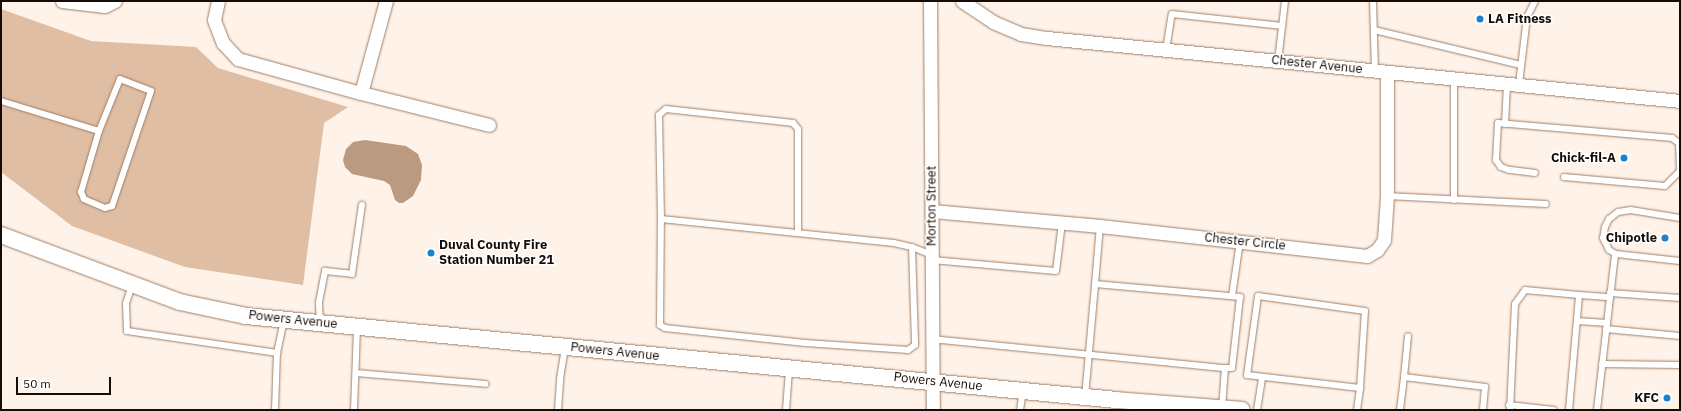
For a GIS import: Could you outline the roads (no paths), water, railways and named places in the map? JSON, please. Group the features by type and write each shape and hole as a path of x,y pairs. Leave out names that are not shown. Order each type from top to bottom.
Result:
{"street":[{"path":"62,1 104,6 115,1"},
{"path":"218,1 214,20 223,43 238,59 361,93 489,125"},
{"path":"361,93 386,1"},
{"name":"Morton Street","path":"930,1 932,339 934,410"},
{"name":"Chester Avenue","path":"962,1 993,22 1021,34 1381,72 1454,77 1680,101"},
{"name":"Chester Circle","path":"932,211 1100,226 1367,256 1377,250 1384,240 1387,196 1381,72"},
{"name":"Powers Avenue","path":"1,236 180,302 246,316 1085,397 1242,410"}],"lane":[{"path":"1278,61 1285,1"},
{"path":"1373,1 1374,30 1381,72"},
{"path":"1505,124 1513,83 1521,64 1527,17 1535,1"},
{"path":"1166,50 1172,14 1282,26"},
{"path":"1374,30 1521,64"},
{"path":"1454,77 1454,200"},
{"path":"120,79 152,91 112,206 105,208 84,199 81,192 99,132 120,79"},
{"path":"1,101 99,132"},
{"path":"798,233 798,129 792,123 666,109 659,114 661,219 660,325 665,328 805,343 908,350 915,345 912,247"},
{"path":"1535,173 1509,170 1501,167 1496,160 1498,123 1672,138 1679,143 1680,170 1665,186 1564,176"},
{"path":"1387,196 1546,204"},
{"path":"320,323 319,302 326,271 352,274 362,205"},
{"path":"1680,218 1632,210 1615,213 1608,219 1603,238 1607,246 1615,254 1680,261"},
{"path":"661,219 894,243 912,247 932,257 1056,270 1062,223"},
{"path":"1085,397 1100,226"},
{"path":"1232,296 1240,241"},
{"path":"1597,410 1615,254"},
{"path":"133,284 126,303 127,331 278,353"},
{"path":"932,339 1232,368 1240,297 1095,284"},
{"path":"1554,410 1510,407 1515,304 1525,290 1580,296 1610,295 1680,298"},
{"path":"1357,410 1360,388 1365,311 1258,296 1247,375 1360,388"},
{"path":"1569,410 1580,296"},
{"path":"275,410 278,353 284,320"},
{"path":"1577,321 1680,336"},
{"path":"354,410 357,327"},
{"path":"1400,410 1408,336"},
{"path":"558,410 560,379 565,347"},
{"path":"1602,364 1680,365"},
{"path":"786,410 789,368"},
{"path":"1222,409 1225,368"},
{"path":"356,373 486,384"},
{"path":"1257,410 1262,376"},
{"path":"1404,377 1485,386 1483,410"},
{"path":"1020,410 1023,391"}],"place":[{"name":"LA Fitness","path":"1480,19"},
{"name":"Chick-fil-A","path":"1624,158"},
{"name":"Chipotle","path":"1665,238"},
{"name":"Duval County Fire Station Number 21","path":"431,253"},
{"name":"KFC","path":"1667,398"}]}
